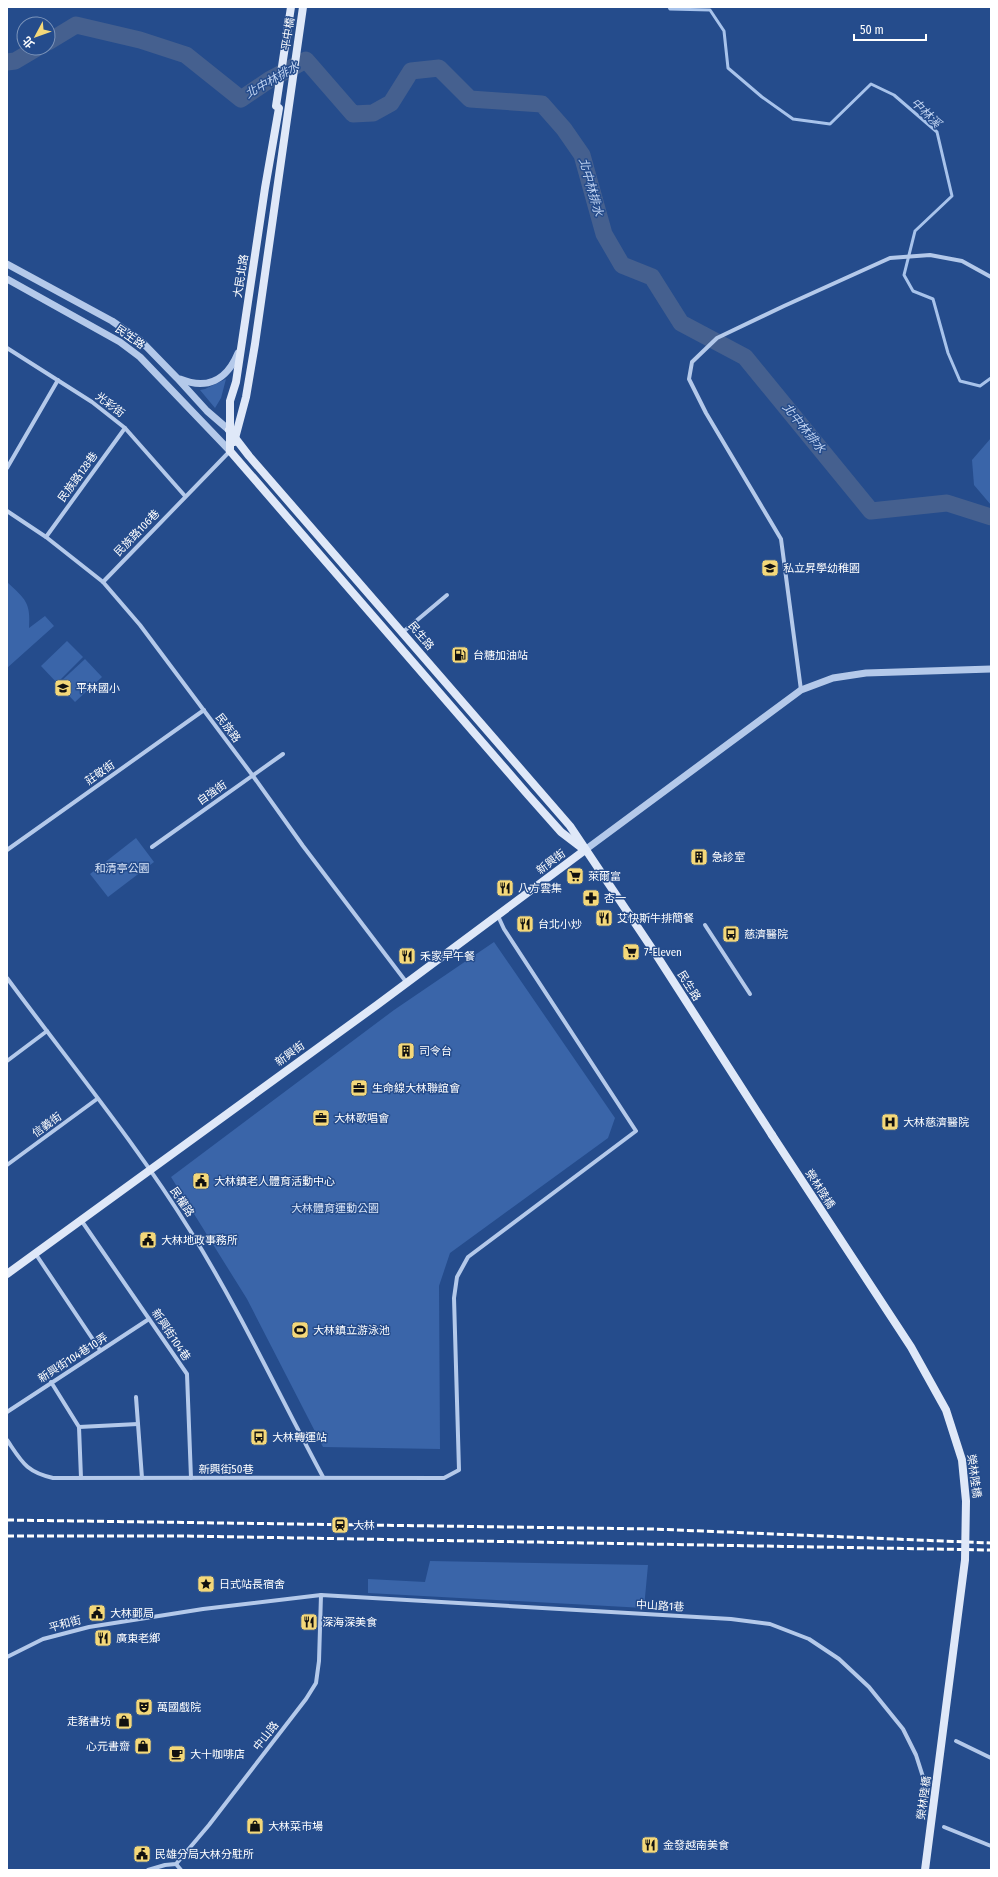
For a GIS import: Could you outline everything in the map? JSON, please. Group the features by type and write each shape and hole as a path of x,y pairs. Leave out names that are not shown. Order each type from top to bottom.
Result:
{"main road":[{"name":"平中橋","path":"276,106 291,8"},
{"name":"平中橋","path":"288,108 303,9"},
{"name":"大民北路","path":"230,451 230,400 236,382 279,108 276,106"},
{"name":"大民北路","path":"230,451 236,438 246,397 255,344 288,108"},
{"name":"民生路","path":"229,430 249,456 570,826 657,956 772,1135"},
{"name":"民生路","path":"230,451 561,832 585,850"},
{"name":"新興街","path":"7,1274 498,916 585,850"},
{"name":"榮林陸橋","path":"772,1135 911,1347 946,1410 962,1460 966,1501 965,1560 925,1870"}],"street":[{"path":"800,690 781,539 706,413 689,379 692,362 717,338 890,258 930,255 962,261 991,277"},
{"path":"7,264 112,321 141,341 178,378 207,411 229,430"},
{"name":"民生路","path":"7,279 120,342 140,357 230,451"},
{"name":"光彩街","path":"7,348 92,402 125,428 185,496"},
{"path":"178,378 190,383 203,384 221,378 234,362 241,348"},
{"path":"7,468 58,380"},
{"name":"民族路128巷","path":"46,537 125,428"},
{"name":"民族路106巷","path":"103,582 230,451"},
{"name":"民族路","path":"7,512 46,537 103,582 140,625 253,776 307,852 406,983"},
{"path":"403,632 448,595"},
{"path":"585,850 800,690 833,678 866,673 991,669"},
{"name":"莊敬街","path":"7,850 204,710"},
{"name":"自強街","path":"152,847 283,754"},
{"name":"新興街50巷","path":"7,1440 28,1469 40,1475 53,1478 444,1478 459,1470 454,1298 457,1277 468,1257 636,1131 504,929 498,916"},
{"path":"705,925 750,994"},
{"name":"民權路","path":"7,978 98,1099 191,1232 234,1308 322,1477"},
{"path":"7,1061 47,1031"},
{"name":"信義街","path":"7,1165 98,1099"},
{"name":"新興街104巷","path":"81,1220 187,1374 191,1478"},
{"path":"35,1253 100,1350"},
{"name":"新興街104巷10弄","path":"7,1412 149,1319"},
{"path":"52,1382 79,1427 81,1478"},
{"path":"136,1398 142,1478"},
{"path":"79,1427 138,1424"},
{"name":"平和街","path":"7,1657 43,1639 89,1627 203,1608 321,1595"},
{"name":"中山路1巷","path":"321,1595 731,1619 770,1624 809,1639 839,1659 869,1687 903,1729 916,1755 924,1780"},
{"name":"中山路","path":"176,1864 209,1825 302,1706 316,1683 319,1661 321,1595"},
{"path":"956,1741 991,1758"},
{"path":"944,1827 991,1846"},
{"path":"148,1870 165,1864 176,1864 181,1870"}],"green space":[{"path":"226,379 221,398 215,408 200,390"},
{"path":"991,438 991,505 974,485 972,460"},
{"path":"7,582 26,602 29,612 29,628 45,616 54,626 7,668"},
{"path":"67,641 83,657 57,683 41,666"},
{"path":"85,659 102,677 75,702 58,684"},
{"name":"和清亭公園","path":"136,838 154,862 108,897 90,874"},
{"name":"大林體育運動公園","path":"494,942 615,1118 608,1138 450,1253 439,1286 440,1449 323,1447 247,1299 171,1177 394,1010"},
{"path":"430,1561 648,1565 644,1608 368,1593 368,1579 425,1582"}],"waterway":[{"name":"中林溪","path":"669,7 670,9 710,10 724,31 728,68 762,97 793,119 830,124 871,84 894,95 937,132 952,196 915,231 904,275 913,291 933,299 948,353 960,381 980,386 991,378"},
{"name":"北中林排水","path":"56,37 76,25 140,40 186,55 241,99 269,80 306,60 353,114 373,113 391,103 411,71 439,68 470,99 542,104 564,129 582,155 604,234 622,265 652,277 681,323 745,357 871,511 947,503 991,517"},
{"name":"北中林排水","path":"7,62 15,61 23,56"}],"railway":[{"path":"7,1520 653,1529 991,1543"},
{"path":"7,1536 185,1536 991,1550"}],"place":[{"name":"私立昇學幼稚園","path":"770,568"},
{"name":"台糖加油站","path":"460,655"},
{"name":"平林國小","path":"63,688"},
{"name":"急診室","path":"699,857"},
{"name":"萊爾富","path":"575,876"},
{"name":"八方雲集","path":"505,888"},
{"name":"杏一","path":"591,898"},
{"name":"艾快斯牛排簡餐","path":"604,918"},
{"name":"台北小炒","path":"525,924"},
{"name":"慈濟醫院","path":"731,934"},
{"name":"7-Eleven","path":"631,952"},
{"name":"禾家早午餐","path":"407,956"},
{"name":"司令台","path":"406,1051"},
{"name":"生命線大林聯誼會","path":"359,1088"},
{"name":"大林歌唱會","path":"321,1118"},
{"name":"大林慈濟醫院","path":"890,1122"},
{"name":"大林鎮老人體育活動中心","path":"201,1181"},
{"name":"大林地政事務所","path":"148,1240"},
{"name":"大林鎮立游泳池","path":"300,1330"},
{"name":"大林轉運站","path":"259,1437"},
{"name":"大林","path":"340,1525"},
{"name":"日式站長宿舍","path":"206,1584"},
{"name":"大林郵局","path":"97,1613"},
{"name":"深海深美食","path":"309,1622"},
{"name":"廣東老鄉","path":"103,1638"},
{"name":"萬國戲院","path":"144,1707"},
{"name":"走豬書坊","path":"124,1721"},
{"name":"心元書齋","path":"143,1746"},
{"name":"大十咖啡店","path":"177,1754"},
{"name":"大林菜市場","path":"255,1826"},
{"name":"金發越南美食","path":"650,1845"},
{"name":"民雄分局大林分駐所","path":"142,1854"}]}
